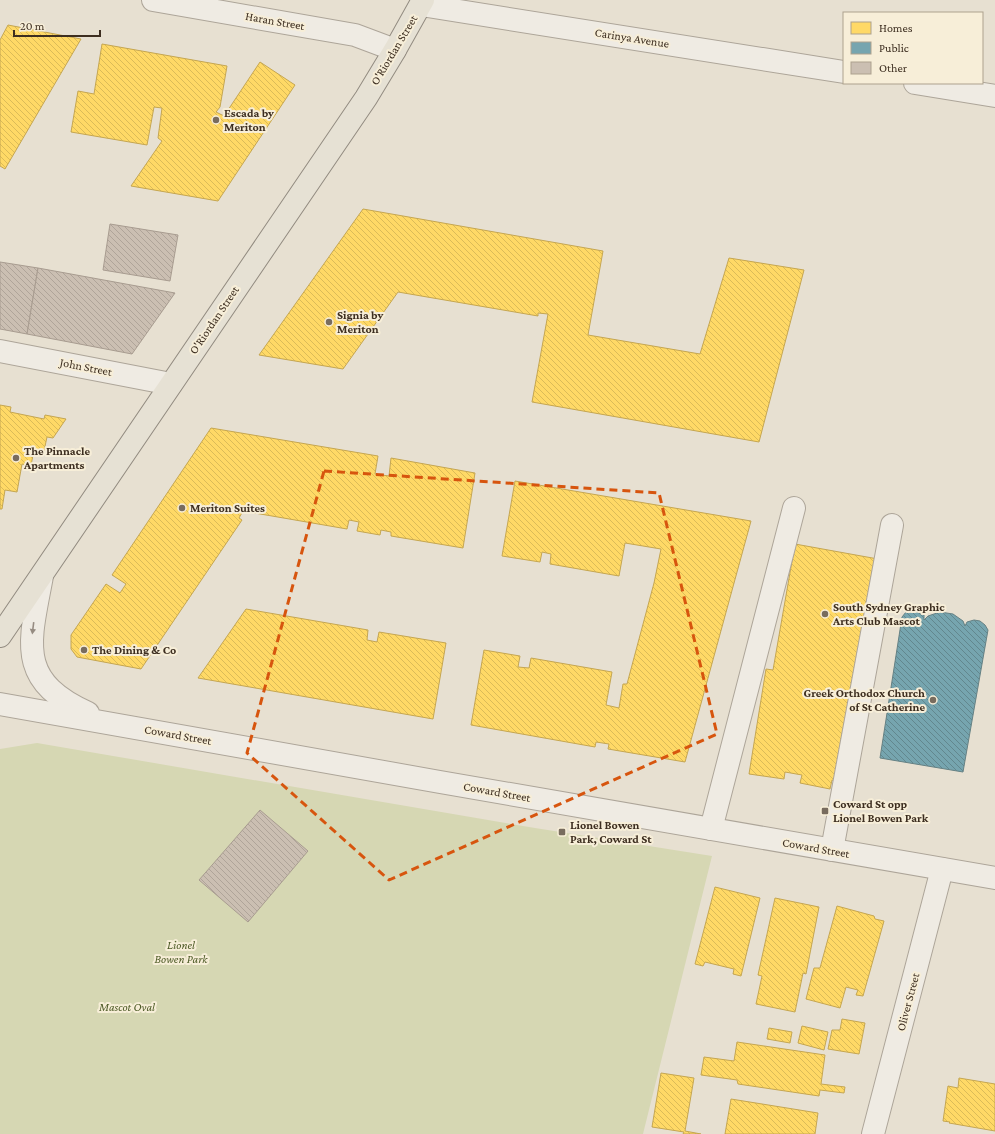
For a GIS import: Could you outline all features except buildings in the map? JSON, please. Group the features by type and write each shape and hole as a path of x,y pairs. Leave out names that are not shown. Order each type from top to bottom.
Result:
{"main road":[{"name":"O'Riordan Street","path":"0,636 366,98 422,2"}],"street":[{"name":"Haran Street","path":"153,0 355,35 395,50"},
{"name":"Carinya Avenue","path":"422,2 843,72"},
{"path":"921,84 995,96"},
{"name":"John Street","path":"0,351 171,384"},
{"path":"711,829 794,508"},
{"path":"832,850 892,525"},
{"path":"42,576 31,638 32,653 37,672 45,684 57,696 108,722"},
{"name":"Coward Street","path":"0,704 942,870 995,878"},
{"name":"Oliver Street","path":"873,1134 942,870"}],"highlighted area":[{"path":"324,471 659,493 717,734 389,880 247,753"}],"green space":[{"name":"Lionel Bowen Park","path":"37,743 535,828 712,856 643,1134 0,1134 0,749"}],"place":[{"name":"Escada by Meriton","path":"216,120"},
{"name":"Signia by Meriton","path":"329,322"},
{"name":"The Pinnacle Apartments","path":"16,458"},
{"name":"Meriton Suites","path":"182,508"},
{"name":"South Sydney Graphic Arts Club Mascot","path":"825,614"},
{"name":"The Dining & Co","path":"84,650"},
{"name":"Greek Orthodox Church of St Catherine","path":"933,700"},
{"name":"Coward St opp Lionel Bowen Park","path":"825,811"},
{"name":"Lionel Bowen Park, Coward St","path":"562,832"}],"park label":[{"name":"Mascot Oval","path":"127,1007"}]}
